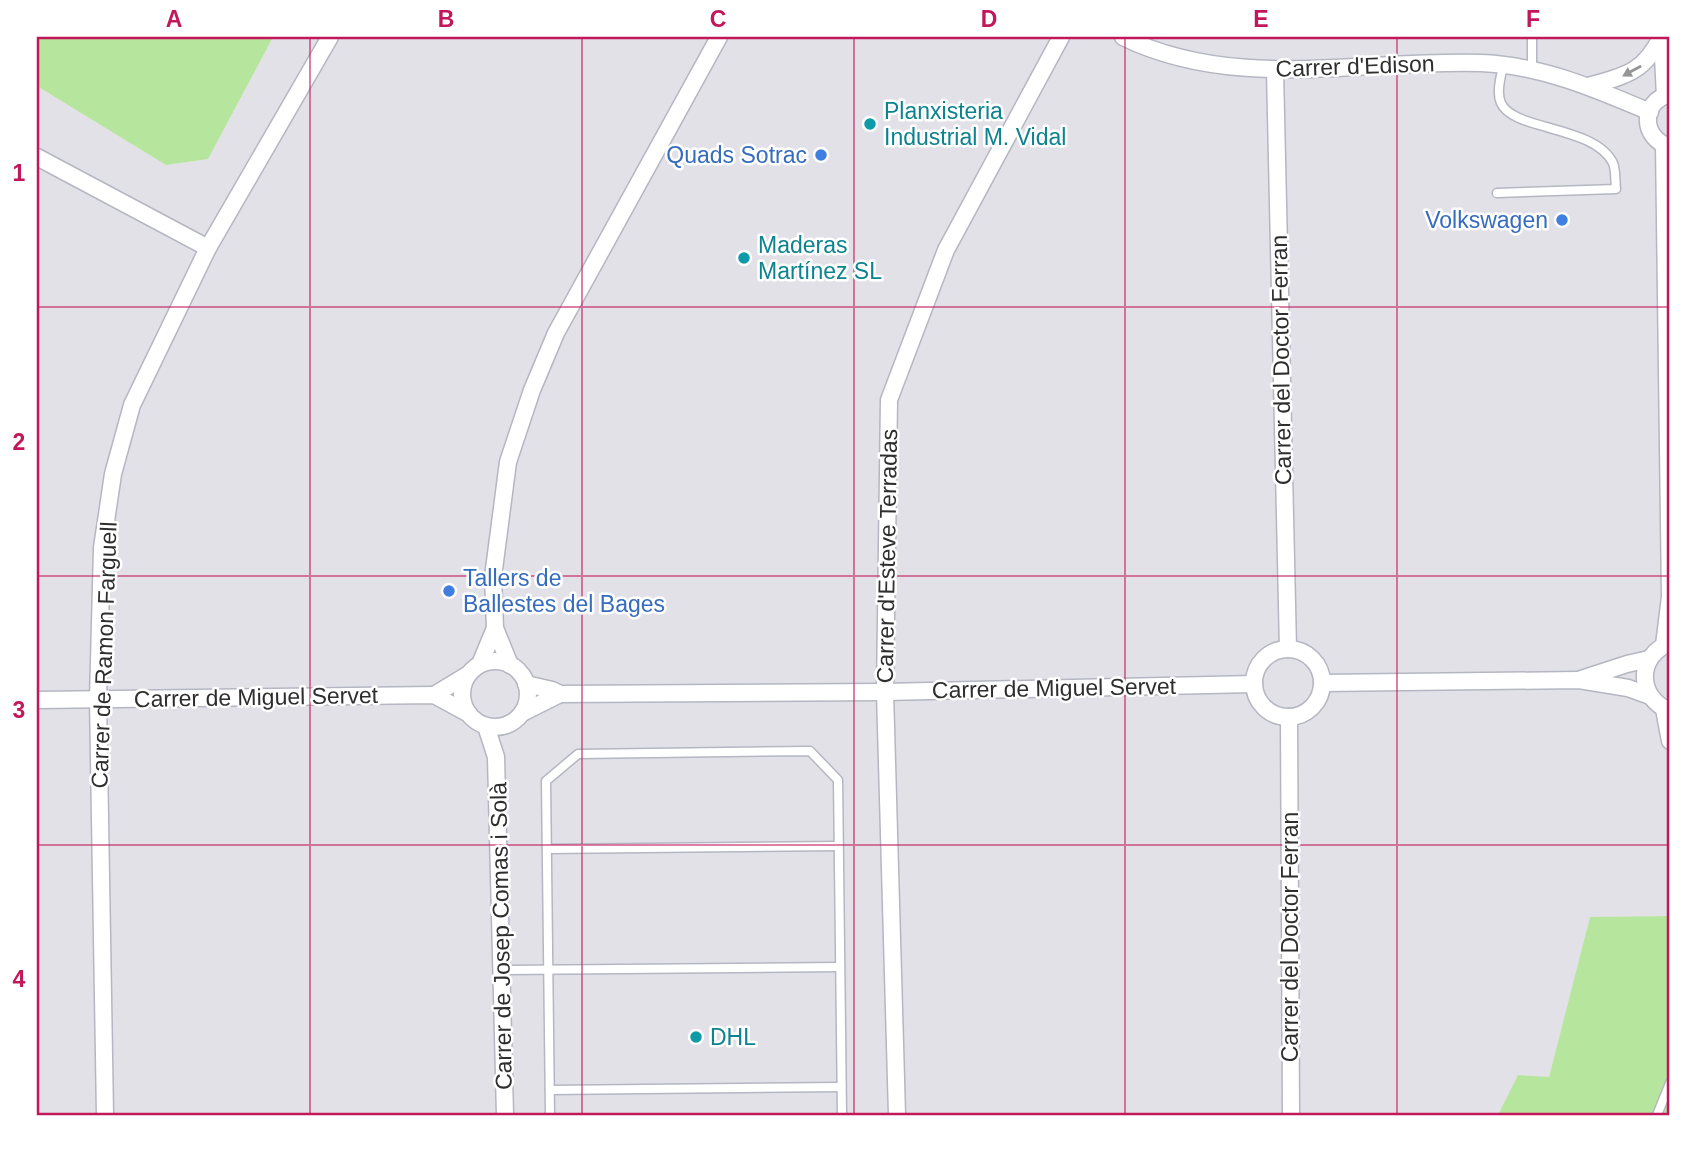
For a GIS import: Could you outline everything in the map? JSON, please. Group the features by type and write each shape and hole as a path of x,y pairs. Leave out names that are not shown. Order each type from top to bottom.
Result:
{"street":[{"name":"Carrer de Ramon Farguell","path":"105,1115 98,699 102,548 113,474 132,405 208,248 330,37"},
{"path":"510,665 495,628 493,577 508,462 532,390 555,334 719,37"},
{"name":"Carrer d'Esteve Terradas","path":"897,1115 885,692 889,400 946,250 1061,37"},
{"name":"Carrer d'Edison","path":"1124,37 1144,47 1206,64 1275,70 1406,64 1503,65 1588,86 1650,111"},
{"path":"1588,86 1625,75 1642,65 1655,51 1662,37"},
{"path":"1662,37 1668,95 1656,102 1648,121 1650,131 1656,139 1667,146 1670,597 1667,644 1649,659 1645,675 1650,696 1667,710 1670,741"},
{"name":"Carrer del Doctor Ferran","path":"1275,70 1287,649"},
{"path":"37,158 208,248"},
{"path":"434,695 474,670 495,661 510,665 522,675 527,699 522,713 506,725 486,726 476,722 464,705 463,684 474,670 495,628"},
{"path":"1287,649 1300,651 1311,657 1318,668 1322,683 1319,696 1312,706 1301,714 1289,717 1274,713 1264,706 1257,696 1255,684 1258,669 1265,658 1278,650 1287,649"},
{"path":"1579,680 1649,659"},
{"path":"1322,683 1579,680 1628,688 1650,696"},
{"name":"Carrer de Miguel Servet","path":"526,684 560,694"},
{"name":"Carrer de Miguel Servet","path":"522,713 560,694 885,692 1255,684"},
{"name":"Carrer de Miguel Servet","path":"37,700 434,695 468,714"},
{"name":"Carrer del Doctor Ferran","path":"1289,717 1292,1115"},
{"name":"Carrer de Josep Comas i Solà","path":"496,757 506,725"},
{"name":"Carrer de Josep Comas i Solà","path":"486,726 496,757 505,1115"}],"lane":[{"path":"1532,37 1532,71"},
{"path":"1497,193 1616,189 1614,164 1606,153 1590,141 1514,117 1501,104 1499,92 1503,65"},
{"path":"550,1115 546,780 578,754 810,751 838,780 842,1115"},
{"path":"547,849 838,846"},
{"path":"502,970 840,967"},
{"path":"1657,1115 1670,1083"},
{"path":"550,1090 841,1087"}],"shaded area":[{"path":"273,37 1670,37 1670,916 1590,917 1549,1077 1518,1075 1498,1115 37,1115 37,86 166,165 208,159"}],"green space":[{"path":"37,37 273,37 208,159 166,165 37,86"},
{"path":"1670,916 1670,1115 1498,1115 1518,1075 1549,1077 1590,917"}],"place":[{"name":"Planxisteria Industrial M. Vidal","path":"870,124"},
{"name":"Quads Sotrac","path":"821,155"},
{"name":"Volkswagen","path":"1562,220"},
{"name":"Maderas Martínez SL","path":"744,258"},
{"name":"Tallers de Ballestes del Bages","path":"449,591"},
{"name":"DHL","path":"696,1037"}]}
